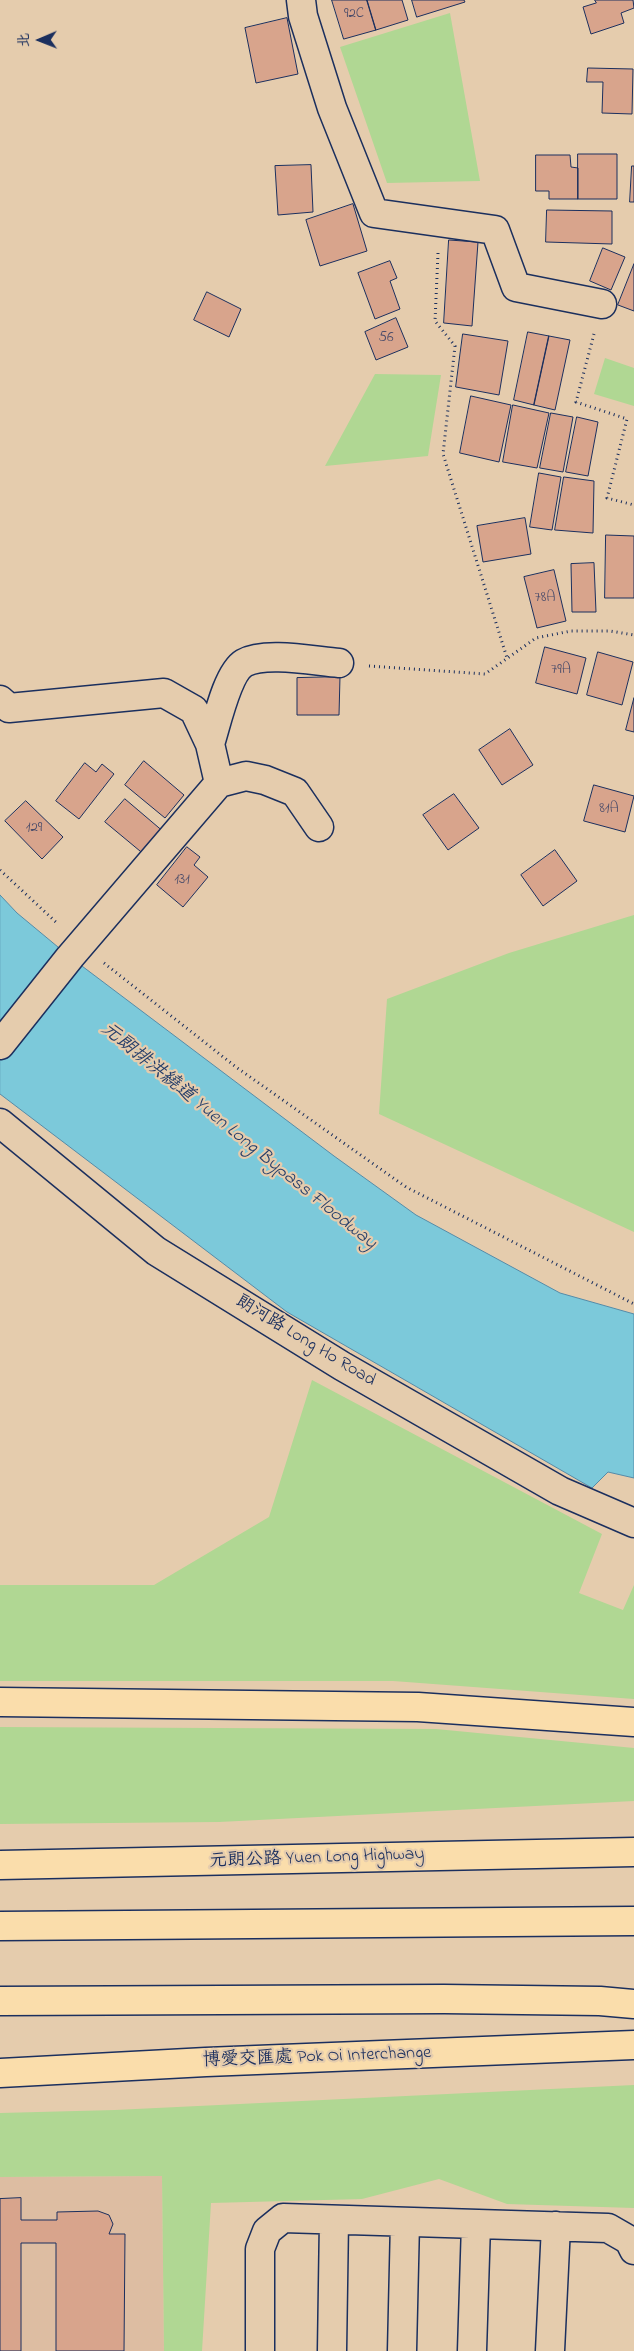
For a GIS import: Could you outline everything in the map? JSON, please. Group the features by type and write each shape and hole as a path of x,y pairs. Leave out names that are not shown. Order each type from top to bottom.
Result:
{"main road":[{"path":"0,1702 418,1708 634,1722"},
{"name":"元朗公路 Yuen Long Highway","path":"0,1865 138,1864 634,1852"},
{"path":"0,1926 634,1920"},
{"path":"0,2001 444,1999 600,2000 634,2004"},
{"name":"博愛交匯處 Pok Oi Interchange","path":"0,2073 206,2062 634,2045"}],"street":[{"path":"301,0 303,16 332,108 374,213 495,230 516,287 602,304"},
{"path":"210,744 232,678 242,664 262,658 339,663"},
{"path":"0,700 9,708 164,693 194,710 210,744 219,783"},
{"path":"0,1045 76,951 219,783 246,776 266,780 295,792 319,827"},
{"name":"朗河路 Long Ho Road","path":"0,1123 156,1251 342,1366 551,1486 634,1523"},
{"path":"260,2351 260,2250 267,2231 283,2218 608,2228 629,2240 634,2250"},
{"path":"332,2351 334,2220"},
{"path":"402,2351 405,2222"},
{"path":"472,2351 476,2224"},
{"path":"550,2351 556,2226"}],"path":[{"path":"439,223 435,321 455,346 443,454 507,658"},
{"path":"602,304 576,402 627,419 607,498 634,505"},
{"path":"339,663 485,674 536,638 571,631 610,631 634,635"},
{"path":"0,870 76,951 406,1187 634,1304"}],"shaded area":[{"path":"162,2176 164,2351 0,2351 0,2177"}],"green space":[{"path":"450,13 480,181 387,183 340,47"},
{"path":"605,358 634,368 634,406 594,394"},
{"path":"375,374 441,375 428,456 325,466"},
{"path":"634,915 634,1232 379,1114 387,999 509,953"},
{"path":"312,1380 602,1534 579,1593 623,1610 634,1585 634,1699 393,1681 0,1681 0,1585 154,1585 269,1517"},
{"path":"0,1727 436,1729 634,1748 634,1801 219,1822 0,1824"},
{"path":"634,2085 634,2208 507,2204 439,2179 362,2199 211,2203 202,2351 164,2351 162,2176 0,2177 0,2113 115,2110"}],"water":[{"name":"元朗排洪繞道 Yuen Long Bypass Floodway","path":"0,895 17,913 70,957 334,1156 416,1215 560,1293 634,1314 634,1478 608,1472 592,1488 287,1312 0,1094"}],"building":[{"path":"332,0 367,0 376,30 344,39"},
{"path":"367,0 402,0 408,20 376,30"},
{"path":"412,0 464,0 465,2 417,17"},
{"path":"595,0 633,0 634,8 621,13 624,23 591,34 583,7 596,3"},
{"path":"287,18 298,74 256,83 245,28"},
{"path":"588,68 633,69 632,114 602,113 603,82 587,82"},
{"path":"578,154 617,154 617,199 578,199"},
{"path":"536,155 570,155 571,167 578,168 578,199 549,199 549,191 536,191"},
{"path":"311,165 313,212 278,215 275,166"},
{"path":"632,166 634,166 634,202 630,202"},
{"path":"353,204 367,251 320,266 306,220"},
{"path":"547,210 612,211 612,244 546,242"},
{"path":"449,240 478,242 472,326 444,323"},
{"path":"603,248 625,257 611,290 590,281"},
{"path":"390,261 397,278 390,281 400,309 375,319 358,273"},
{"path":"634,264 634,311 618,305"},
{"path":"207,292 241,309 229,337 194,320"},
{"path":"396,318 408,347 376,360 365,332"},
{"path":"528,332 549,336 534,405 514,400"},
{"path":"463,334 508,341 499,395 456,387"},
{"path":"549,336 570,340 555,410 534,405"},
{"path":"471,396 511,405 499,462 460,453"},
{"path":"513,405 549,413 537,468 503,462"},
{"path":"551,413 573,417 563,472 540,468"},
{"path":"577,417 598,422 588,476 566,472"},
{"path":"539,473 561,477 552,530 530,527"},
{"path":"564,477 594,481 593,533 555,530"},
{"path":"525,518 531,554 483,562 477,526"},
{"path":"606,535 634,536 634,598 605,598"},
{"path":"594,563 596,612 572,612 571,564"},
{"path":"554,570 566,621 537,628 524,577"},
{"path":"545,647 586,658 577,694 536,683"},
{"path":"598,652 633,662 622,705 587,695"},
{"path":"340,677 339,715 297,715 297,678"},
{"path":"634,698 634,732 626,730"},
{"path":"510,729 533,765 502,785 479,750"},
{"path":"144,761 184,795 165,818 125,785"},
{"path":"85,763 96,772 102,764 114,774 79,819 56,801"},
{"path":"594,785 634,796 625,832 584,821"},
{"path":"454,794 479,828 448,850 423,815"},
{"path":"125,799 165,833 146,856 105,822"},
{"path":"26,801 63,837 42,859 5,821"},
{"path":"187,847 200,857 194,865 208,877 183,907 157,885"},
{"path":"555,850 577,881 543,906 521,875"},
{"path":"21,2198 21,2220 57,2220 57,2212 98,2211 109,2215 113,2224 109,2234 125,2234 124,2351 56,2351 56,2243 21,2243 21,2351 0,2351 0,2199"}]}
